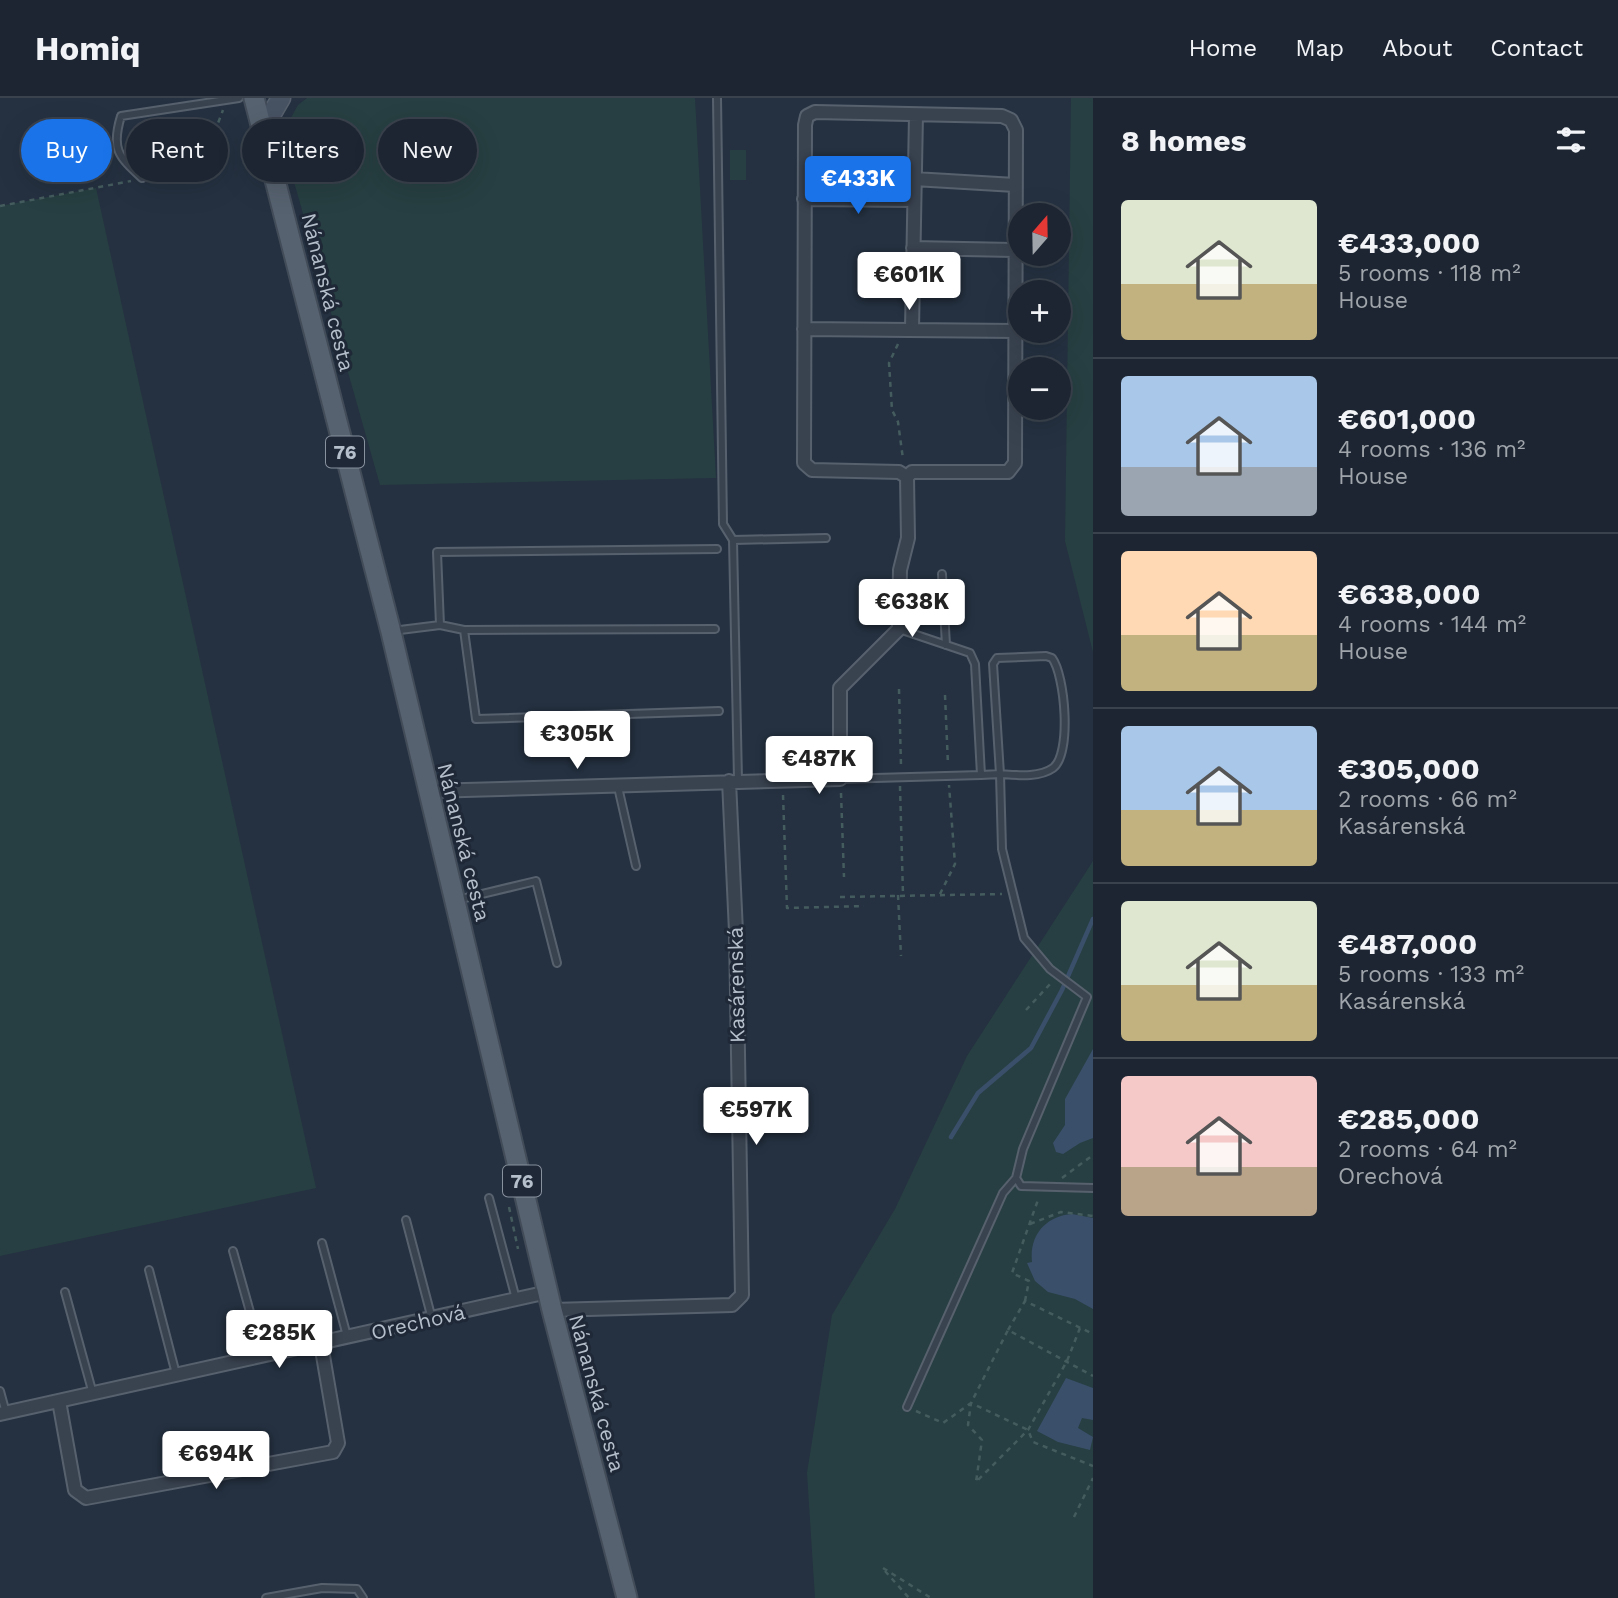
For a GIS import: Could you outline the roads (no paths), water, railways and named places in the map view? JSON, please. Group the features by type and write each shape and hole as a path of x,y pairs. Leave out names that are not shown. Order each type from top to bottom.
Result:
{"main road":[{"name":"Nánanská cesta","path":"254,98 260,119"},
{"path":"269,119 281,98"},
{"name":"Nánanská cesta","path":"276,182 391,632 550,1301 627,1598"}],"street":[{"path":"1015,203 1016,130 1011,120 1002,116 815,112 807,116 804,199 804,463 812,470 903,474 1008,472 1015,463 1015,343"},
{"path":"912,329 916,115"},
{"path":"914,179 1015,185"},
{"path":"804,199 913,200"},
{"path":"913,248 1008,250"},
{"path":"804,330 1008,331"},
{"path":"429,791 840,779 840,688 899,629 900,570 908,538 903,474"},
{"name":"Kasárenská","path":"550,1301 732,1305 742,1295 734,781"},
{"name":"Orechová","path":"3,1413 516,1299 550,1301"},
{"path":"59,1401 75,1490 86,1498 333,1452 338,1443 321,1344"}],"lane":[{"path":"126,164 121,159 114,137 121,116 239,98"},
{"path":"717,98 723,524 733,540 734,781"},
{"path":"733,540 826,538"},
{"path":"440,625 437,552 717,549"},
{"path":"942,574 946,645"},
{"path":"391,632 440,625 464,630 715,629"},
{"path":"899,629 970,653 975,664 981,775"},
{"path":"464,630 476,719 719,711"},
{"path":"840,779 981,775 1000,775 1032,775 1052,769 1060,761 1064,699 1057,665 1052,657 997,658 993,664 1000,775 1002,849 1024,938 1059,976 1087,998 1023,1149 1016,1178 1003,1193 907,1407"},
{"path":"618,787 636,866"},
{"path":"456,900 536,881 557,963"},
{"path":"1016,1178 1021,1186 1093,1188"},
{"path":"489,1198 516,1299"},
{"path":"406,1220 432,1319"},
{"path":"322,1243 347,1338"},
{"path":"233,1251 262,1357"},
{"path":"149,1270 176,1376"},
{"path":"65,1292 93,1394"},
{"path":"0,1391 3,1413"},
{"path":"266,1598 322,1588 357,1589 363,1598"}],"water":[{"path":"1093,1049 1093,1138 1063,1154 1056,1152 1053,1143 1065,1125 1065,1099"},
{"path":"1072,1214 1093,1218 1093,1309 1075,1299 1048,1292 1035,1281 1027,1263 1032,1262 1033,1243 1041,1229 1054,1219"},
{"path":"1066,1378 1093,1388 1093,1420 1082,1418 1078,1428 1093,1437 1090,1450 1058,1442 1037,1431"}],"waterway":[{"path":"951,1137 978,1093 1031,1048 1062,990 1093,919"}]}
